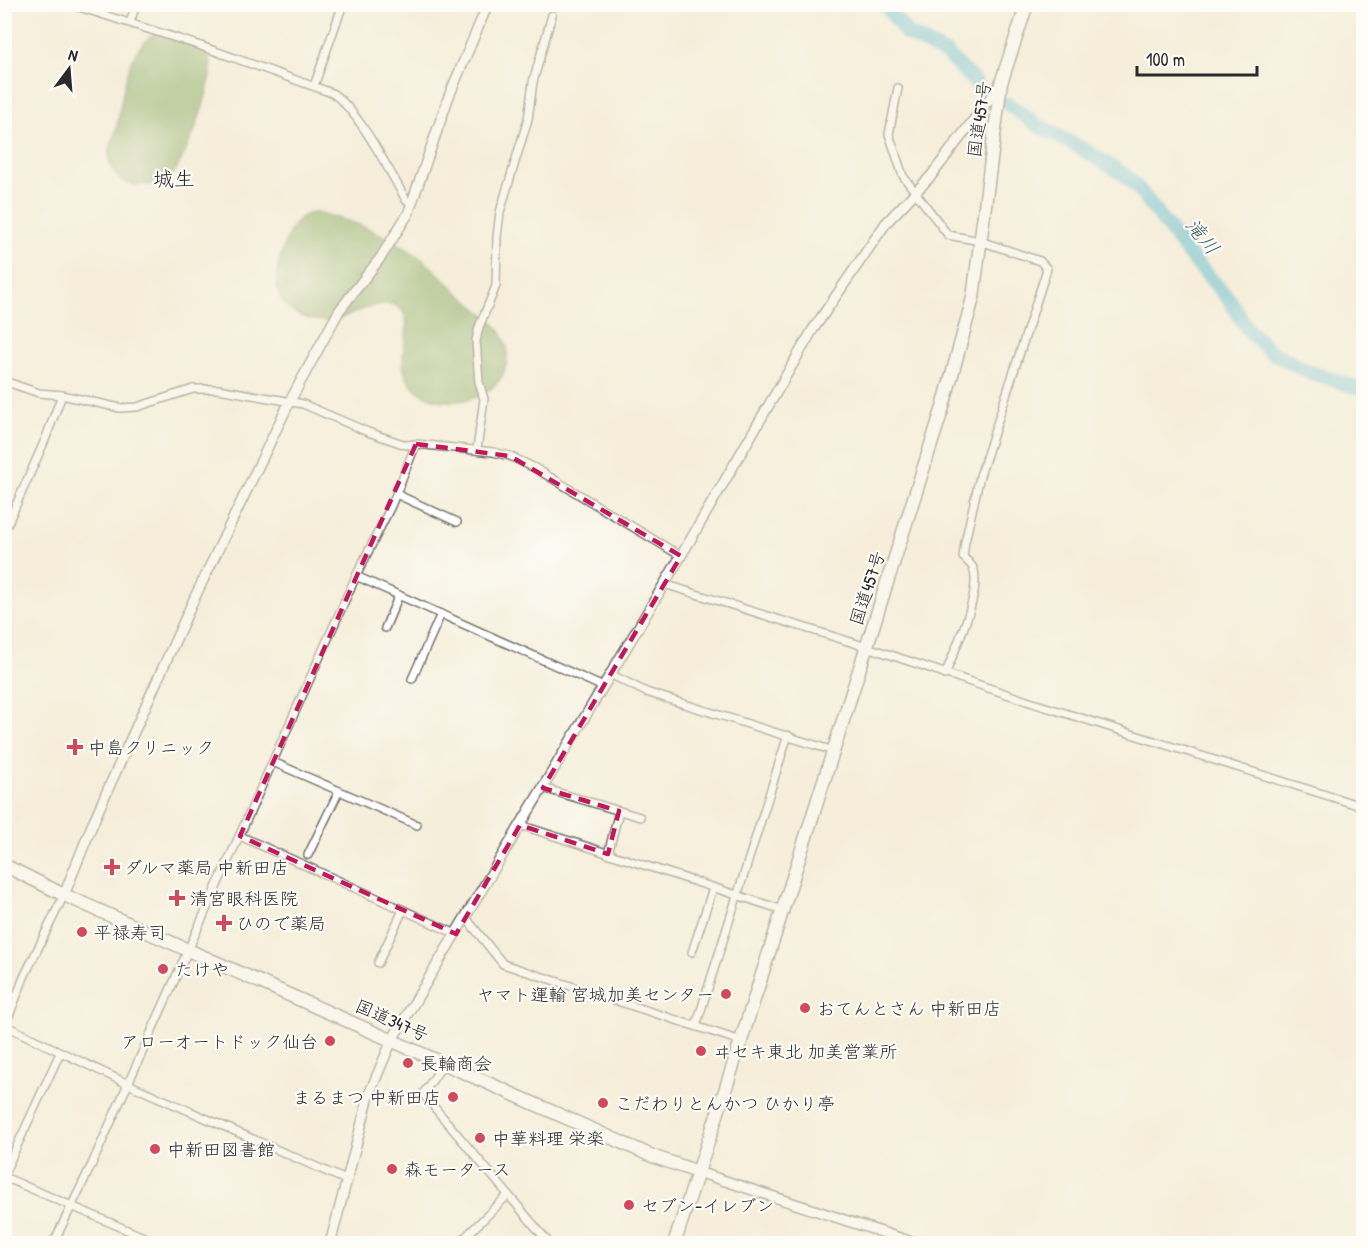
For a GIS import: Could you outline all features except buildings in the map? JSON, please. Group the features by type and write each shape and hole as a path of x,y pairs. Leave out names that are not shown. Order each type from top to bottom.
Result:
{"highway":[{"name":"国道457号","path":"698,1172 943,407 972,298 1001,83 1027,4"},
{"name":"国道347号","path":"4,865 64,895 652,1156 698,1172"},
{"path":"674,1244 698,1172"}],"street":[{"path":"70,4 314,86 342,99 379,153 406,200"},
{"path":"130,23 136,4"},
{"path":"314,86 343,4"},
{"path":"346,1180 128,1084 5,1026 24,977 64,895 95,818 189,609 290,401 339,311 381,257 408,214 449,96 488,4"},
{"path":"477,449 483,399 479,382 476,340 484,312 496,286 500,212 528,118 531,89 552,15"},
{"path":"330,1244 370,1092 392,1040 681,556 812,331 886,223 931,176 1001,83"},
{"path":"898,88 889,134 903,176 948,235 980,241 1040,261 1047,269 980,476 964,542 963,557 973,568 975,589 945,675"},
{"path":"4,381 39,393 62,395 120,408 137,407 205,388 290,401 406,445 477,449 510,456 535,468 681,556"},
{"path":"4,532 45,440 62,395"},
{"path":"53,1244 128,1084 356,576 396,494 416,444"},
{"path":"396,494 458,522"},
{"path":"356,576 602,686"},
{"path":"664,584 1364,807"},
{"path":"385,628 399,595"},
{"path":"412,679 441,614"},
{"path":"610,674 646,692 834,751"},
{"path":"696,1026 788,735"},
{"path":"273,762 417,825"},
{"path":"543,788 640,817"},
{"path":"308,855 339,791"},
{"path":"608,854 619,811"},
{"path":"520,825 783,910"},
{"path":"240,836 456,934"},
{"path":"692,951 712,888"},
{"path":"378,963 403,910"},
{"path":"466,918 503,964 741,1041"},
{"path":"60,1053 4,1175 140,1240 160,1244"},
{"path":"444,1063 423,1094 550,1244"},
{"path":"698,1172 918,1244"},
{"path":"458,1244 508,1195"}],"highlighted area":[{"path":"416,444 510,456 681,556 543,788 619,811 608,854 520,825 456,934 240,836"}],"green space":[{"path":"165,31 195,42 208,55 210,65 206,97 193,135 172,175 157,184 129,184 116,174 109,162 124,87 134,57 141,45 152,36"},
{"path":"315,212 364,227 407,249 428,264 490,319 499,329 507,349 506,365 499,381 486,392 469,399 451,401 434,399 419,392 408,379 403,362 407,327 401,309 394,305 378,305 336,320 318,321 301,316 290,309 282,301 278,292 277,271 287,238 295,224 301,217"}],"waterway":[{"name":"滝川","path":"885,4 906,33 947,54 976,83"},
{"name":"滝川","path":"1008,104 1039,126 1125,175 1138,188 1190,256 1229,299 1248,330 1270,351 1307,371 1364,390"}],"place":[{"name":"中島クリニック","path":"75,747"},
{"name":"ダルマ薬局 中新田店","path":"112,867"},
{"name":"清宮眼科医院","path":"177,898"},
{"name":"ひので薬局","path":"224,923"},
{"name":"平禄寿司","path":"82,932"},
{"name":"たけや","path":"163,969"},
{"name":"ヤマト運輸 宮城加美センター","path":"726,994"},
{"name":"おてんとさん 中新田店","path":"805,1008"},
{"name":"アローオートドック仙台","path":"330,1041"},
{"name":"ヰセキ東北 加美営業所","path":"701,1051"},
{"name":"長輪商会","path":"408,1063"},
{"name":"まるまつ 中新田店","path":"453,1097"},
{"name":"こだわりとんかつ ひかり亭","path":"603,1103"},
{"name":"中華料理 栄楽","path":"480,1138"},
{"name":"中新田図書館","path":"155,1149"},
{"name":"森モータース","path":"392,1169"},
{"name":"セブン-イレブン","path":"629,1205"}],"district":[{"name":"城生","path":"174,178"}]}
